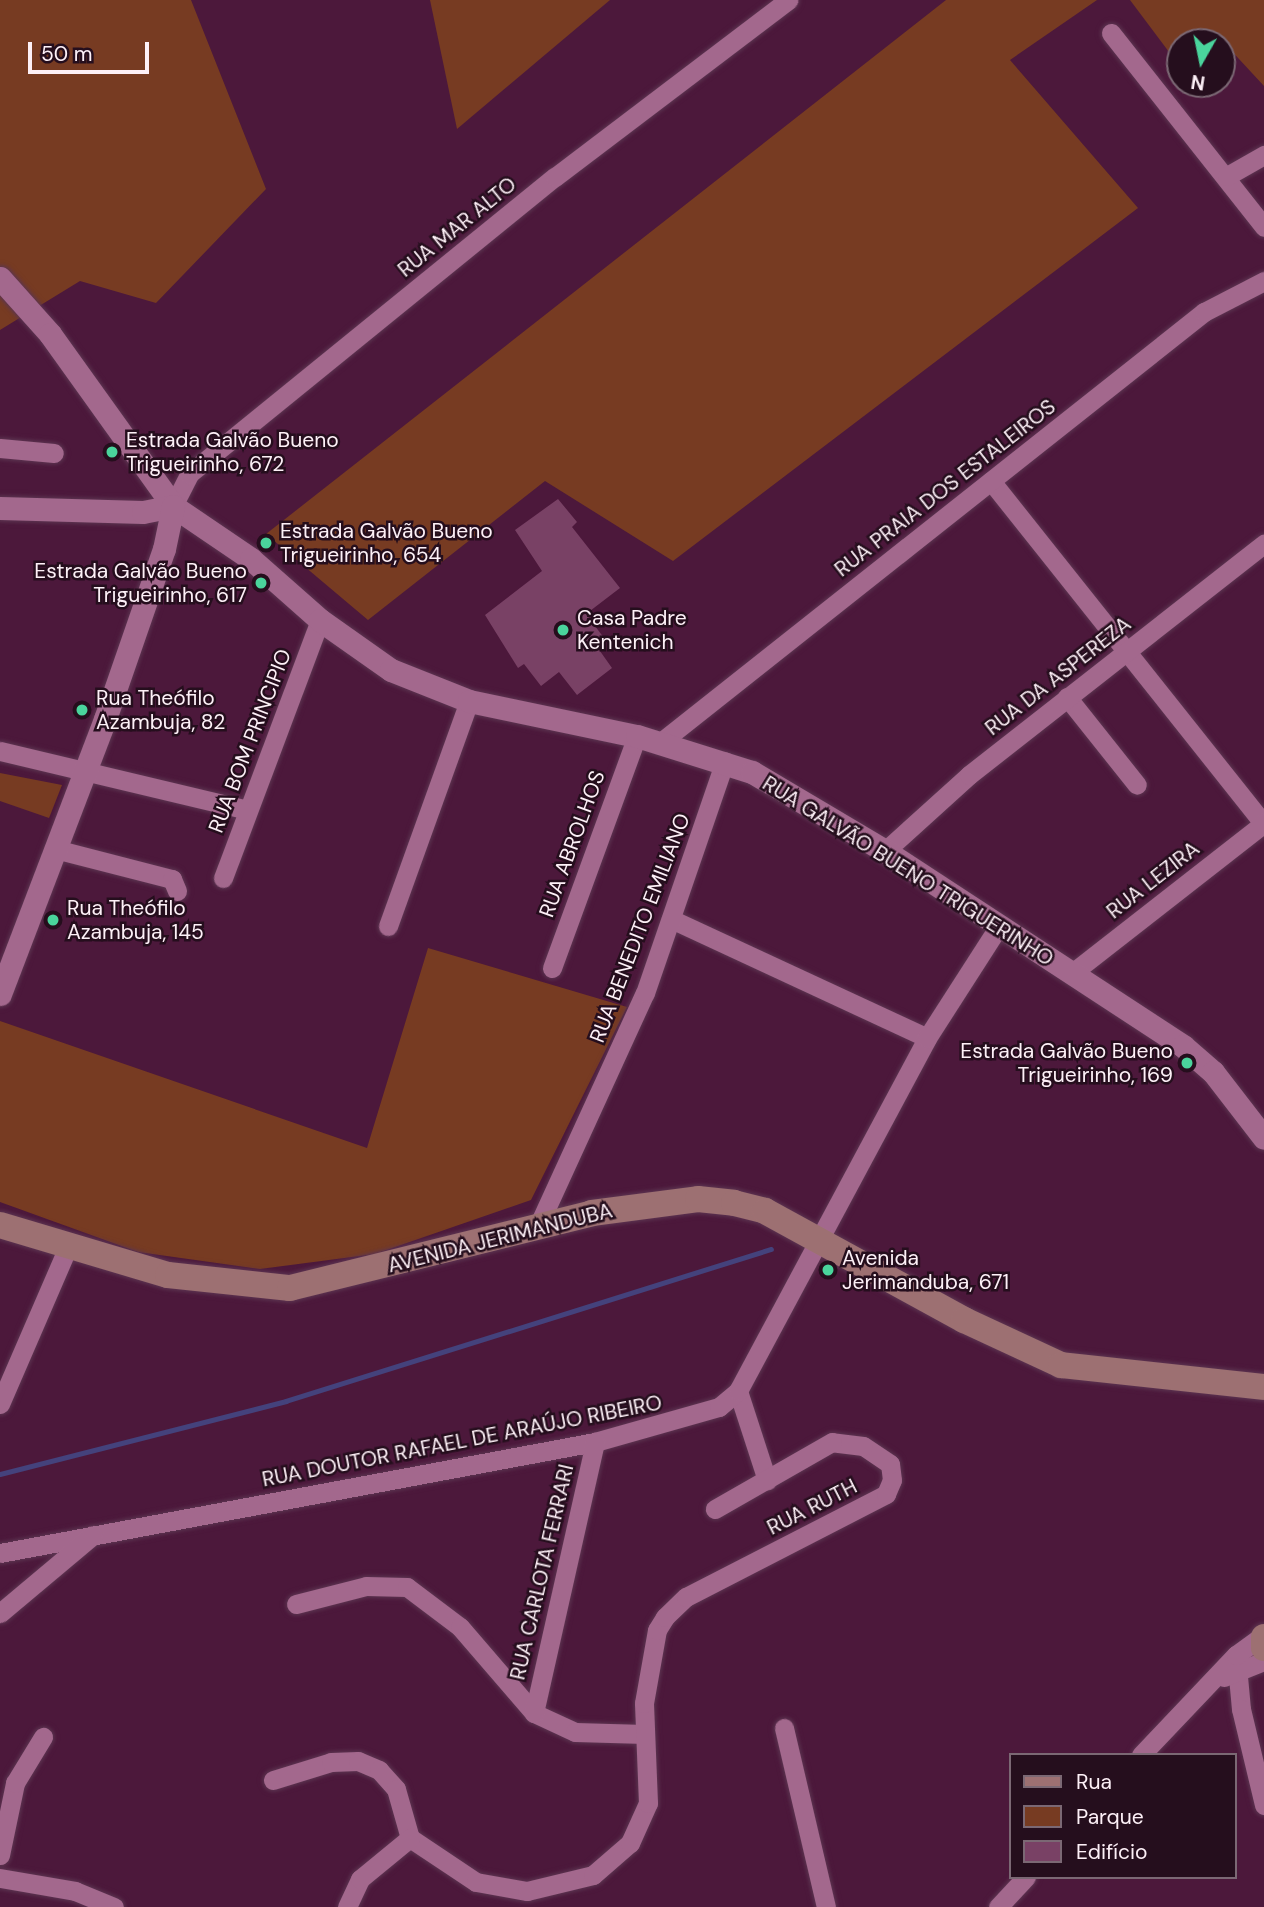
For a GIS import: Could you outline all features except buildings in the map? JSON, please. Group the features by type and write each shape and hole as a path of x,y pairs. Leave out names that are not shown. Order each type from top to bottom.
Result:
{"main road":[{"name":"AVENIDA JERIMANDUBA","path":"0,1225 68,1248 168,1275 290,1288 539,1224 698,1199 765,1211 964,1320 1061,1365 1264,1387"},
{"path":"1264,1636 1264,1648"}],"street":[{"name":"RUA MAR ALTO","path":"173,506 190,474 555,177 788,0"},
{"path":"1111,33 1227,176 1264,228"},
{"path":"1227,176 1264,155"},
{"name":"RUA GALVÃO BUENO TRIGUERINHO","path":"0,278 50,334 173,506 251,559 320,620 391,670 469,701 636,736 725,761 885,850 1183,1046 1213,1072 1264,1138"},
{"name":"RUA PRAIA DOS ESTALEIROS","path":"661,742 1204,312 1264,281"},
{"path":"0,448 54,453"},
{"path":"991,481 1264,824"},
{"path":"0,508 143,512 173,506 164,549 86,770 0,994"},
{"name":"RUA DA ASPEREZA","path":"885,850 1067,697 1264,544"},
{"name":"RUA BOM PRINCIPIO","path":"223,878 320,620"},
{"path":"1067,697 1137,785"},
{"path":"388,926 469,701"},
{"name":"RUA ABROLHOS","path":"552,968 636,736"},
{"path":"0,751 247,810"},
{"name":"RUA BENEDITO EMILIANO","path":"539,1224 645,993 725,761"},
{"name":"RUA LEZIRA","path":"1070,974 1264,824"},
{"path":"55,849 172,879 177,891"},
{"path":"671,919 927,1038"},
{"name":"RUA DOUTOR RAFAEL DE ARAÚJO RIBEIRO","path":"0,1553 595,1442 702,1415 737,1391 816,1239 927,1038 999,926"},
{"path":"0,1404 68,1248"},
{"path":"737,1391 767,1480"},
{"name":"RUA CARLOTA FERRARI","path":"534,1713 595,1442"},
{"name":"RUA RUTH","path":"645,1734 651,1657 657,1630 674,1607 886,1494 892,1480 890,1464 880,1453 832,1442 715,1509"},
{"path":"0,1613 96,1533"},
{"path":"273,1780 331,1762 358,1761 379,1770 396,1789 410,1838 443,1865 476,1882 505,1888 562,1886 593,1875 630,1843 648,1803 645,1734 575,1732 534,1713 460,1627 407,1587 366,1586 296,1604"},
{"path":"1143,1753 1207,1685 1236,1663 1264,1636"},
{"path":"1236,1663 1264,1661"},
{"path":"1236,1663 1264,1805"},
{"path":"785,1728 826,1907"},
{"path":"0,1855 15,1783 43,1737"},
{"path":"347,1907 360,1879 410,1838"},
{"path":"0,1878 75,1891 114,1907"},
{"path":"998,1907 1024,1879"}],"green space":[{"path":"0,0 191,0 266,189 156,303 80,281 0,330"},
{"path":"430,0 610,0 457,129"},
{"path":"946,0 1097,0 1010,60 1138,208 673,561 545,481 368,620 266,534"},
{"path":"1130,0 1264,0 1264,86 1236,56 1236,28 1166,28 1166,48"},
{"path":"0,773 62,785 49,818 0,801"},
{"path":"428,948 627,1007 531,1200 375,1254 260,1269 138,1252 0,1202 0,1021 367,1148"}],"waterway":[{"path":"0,1474 286,1401 771,1249"}],"place":[{"name":"Estrada Galvão Bueno Trigueirinho, 672","path":"112,452"},
{"name":"Estrada Galvão Bueno Trigueirinho, 654","path":"266,543"},
{"name":"Estrada Galvão Bueno Trigueirinho, 617","path":"261,583"},
{"name":"Casa Padre Kentenich","path":"563,630"},
{"name":"Rua Theófilo Azambuja, 82","path":"82,710"},
{"name":"Rua Theófilo Azambuja, 145","path":"53,920"},
{"name":"Estrada Galvão Bueno Trigueirinho, 169","path":"1187,1063"},
{"name":"Avenida Jerimanduba, 671","path":"828,1270"}]}
